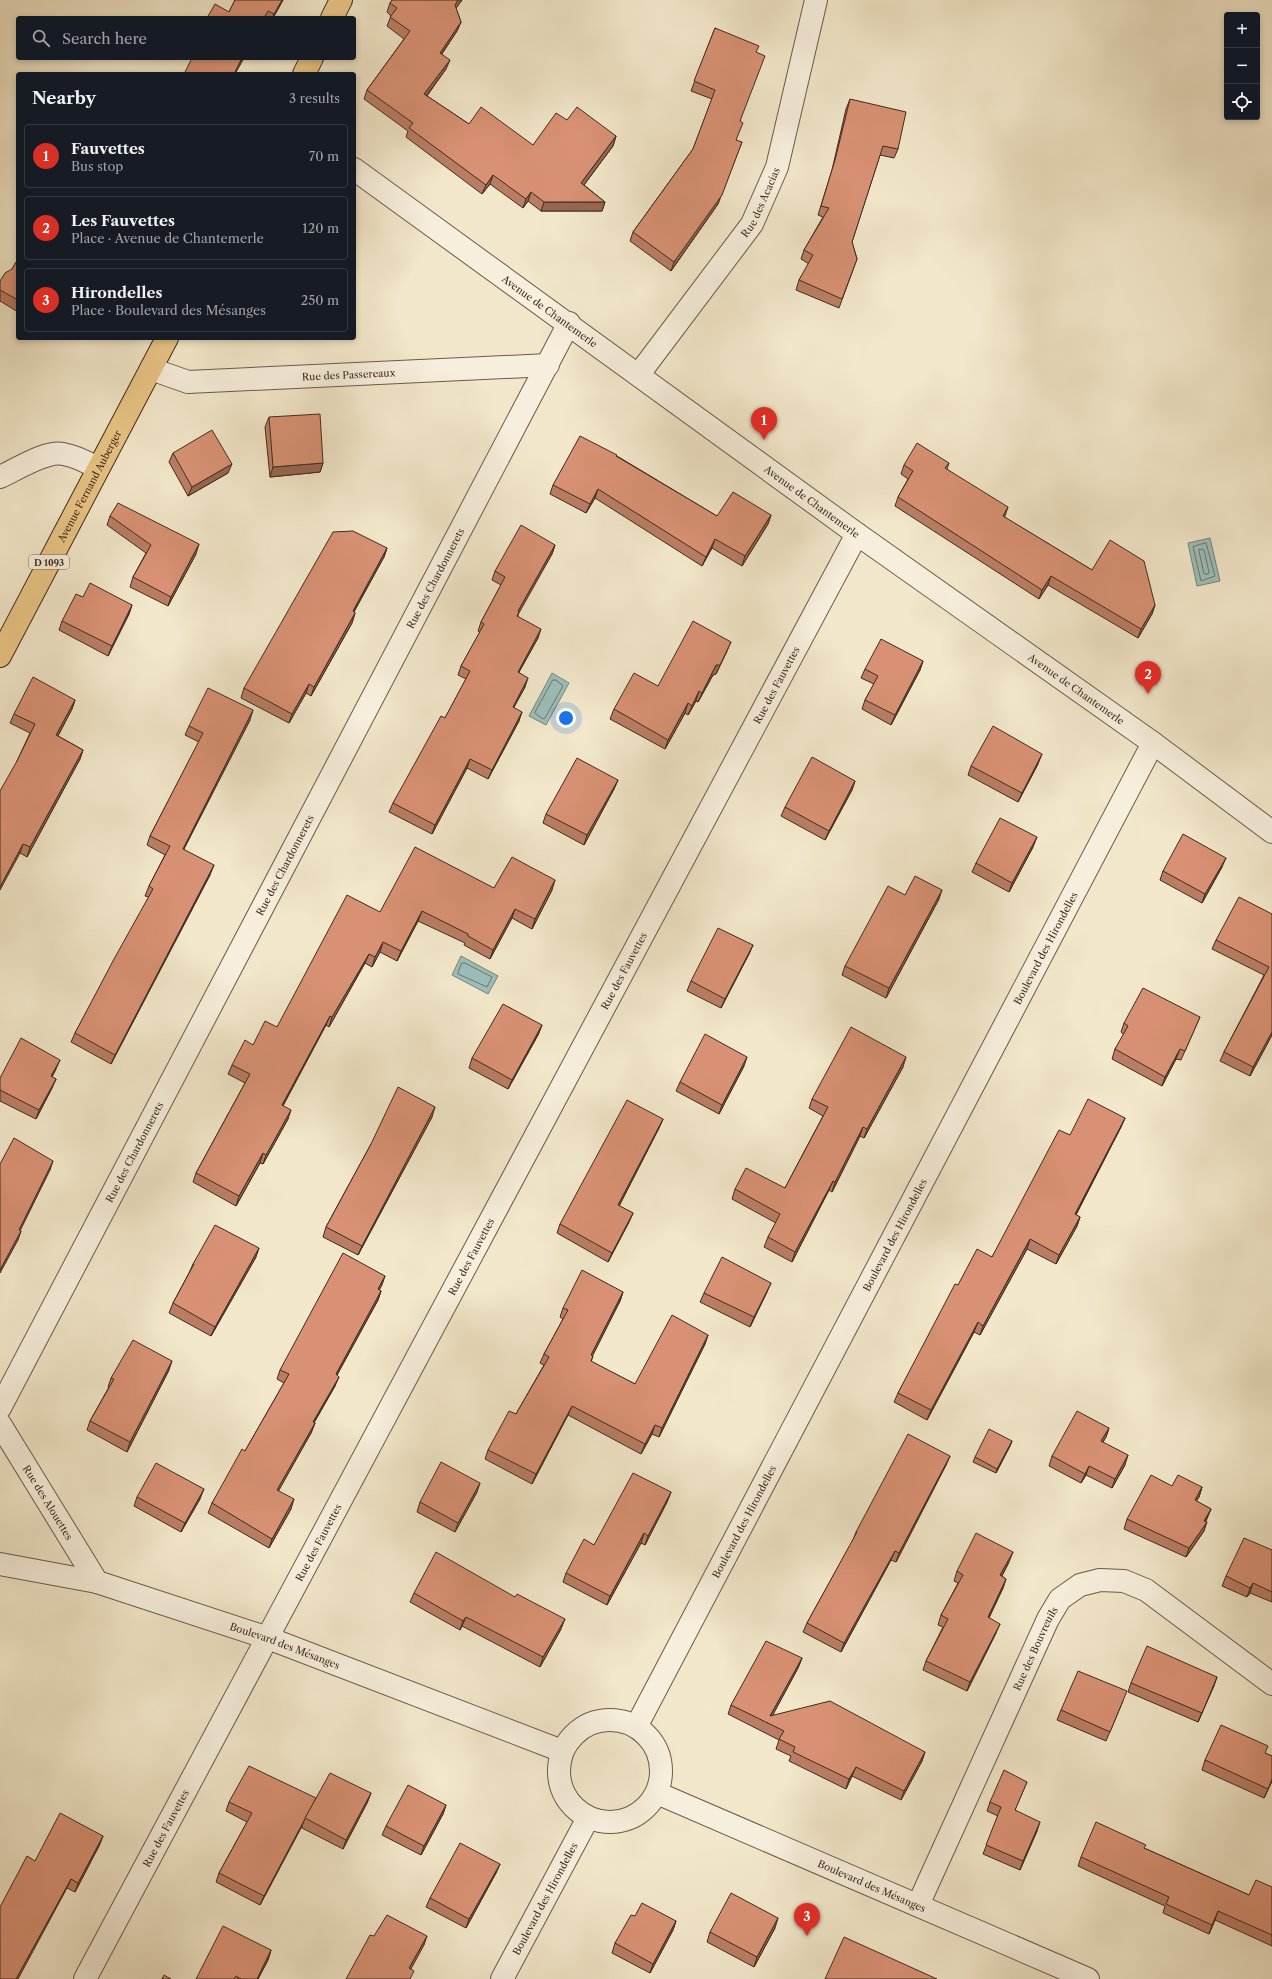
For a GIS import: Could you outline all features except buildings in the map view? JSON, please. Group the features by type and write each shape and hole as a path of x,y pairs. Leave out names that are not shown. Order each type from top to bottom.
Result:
{"main road":[{"path":"333,16 341,0"},
{"path":"305,72 311,60"},
{"name":"Avenue Fernand Auberger","path":"0,656 166,340"}],"street":[{"name":"Rue des Acacias","path":"639,374 752,224 777,167 816,0"},
{"name":"Avenue de Chantemerle","path":"356,170 639,374 857,534 1153,743 1272,832"},
{"name":"Rue des Chardonnerets","path":"0,1408 570,324"},
{"name":"Rue des Passereaux","path":"151,369 188,382 548,365"},
{"path":"0,477 44,456 62,453 81,459 98,468"},
{"name":"Rue des Fauvettes","path":"85,1979 857,534"},
{"name":"Boulevard des Hirondelles","path":"636,1727 1153,743"},
{"name":"Rue des Alouettes","path":"0,1424 97,1582"},
{"name":"Boulevard des Mésanges","path":"0,1564 97,1582 268,1638 562,1751"},
{"name":"Rue des Bouvreuils","path":"918,1905 1048,1619 1060,1599 1080,1585 1100,1580 1124,1581 1146,1590 1272,1684"},
{"path":"603,1720 620,1721 636,1727 648,1737 659,1756 661,1763 661,1778 657,1792 648,1806 635,1816 620,1822 604,1822 588,1818 575,1809 565,1797 559,1782 558,1766 562,1751 572,1736 586,1726 603,1720"},
{"name":"Boulevard des Mésanges","path":"657,1792 1088,1979"},
{"name":"Boulevard des Hirondelles","path":"502,1979 588,1818"}],"water":[{"path":"1210,538 1220,581 1197,586 1188,543"},
{"path":"552,673 569,683 546,725 529,716"},
{"path":"461,956 498,976 488,994 452,975"}],"place":[{"name":"Fauvettes","path":"764,440"},
{"name":"Les Fauvettes","path":"1148,694"},
{"name":"Hirondelles","path":"807,1936"}]}
